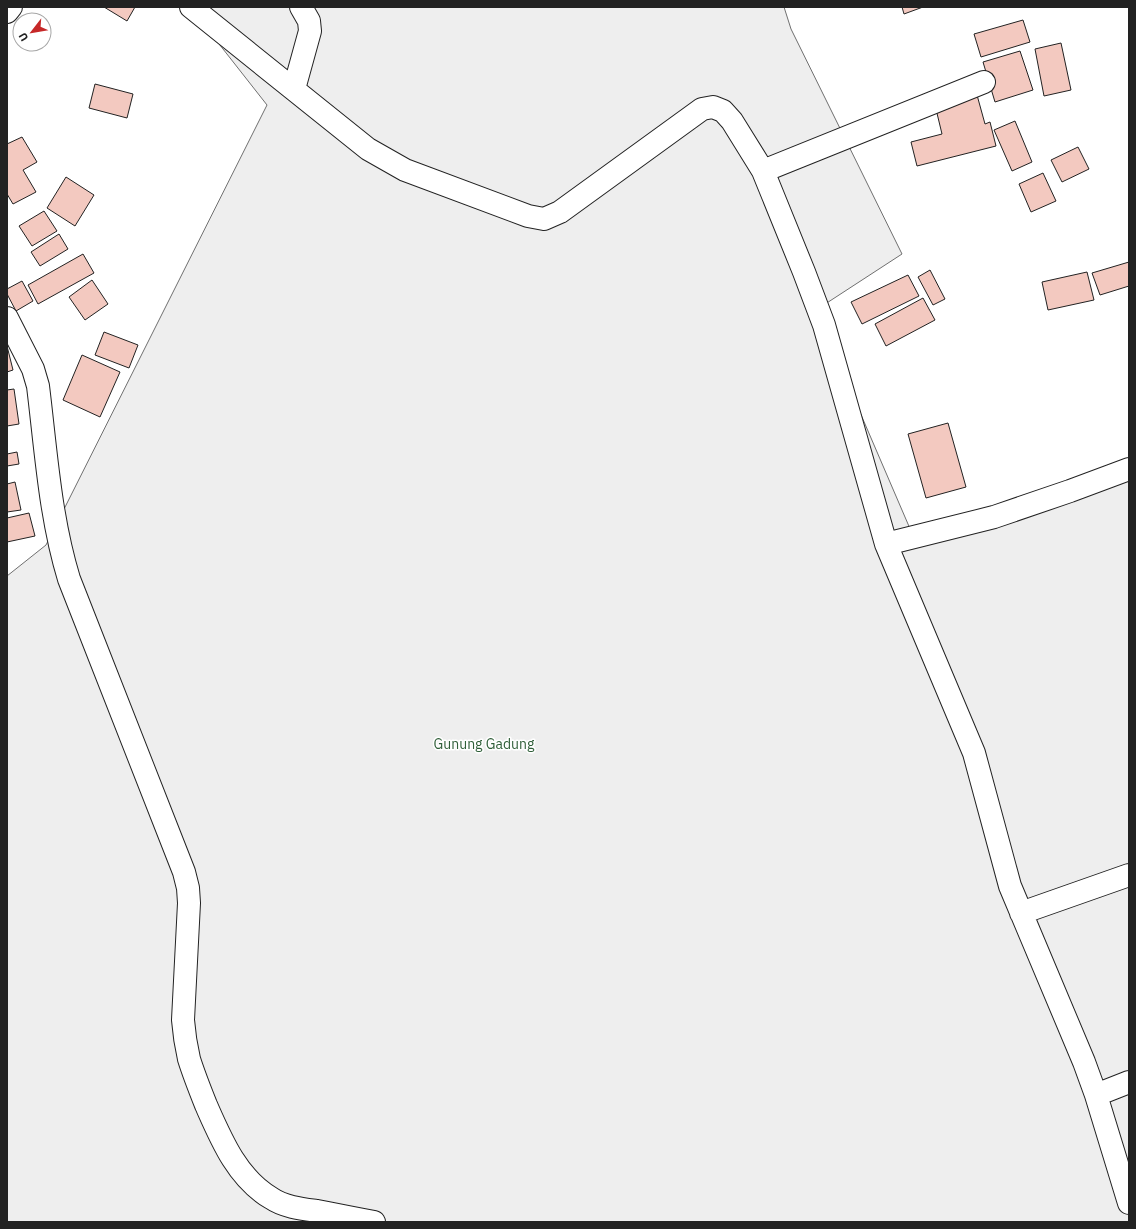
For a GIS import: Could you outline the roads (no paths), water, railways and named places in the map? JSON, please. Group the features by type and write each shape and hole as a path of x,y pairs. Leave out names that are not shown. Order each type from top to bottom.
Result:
{"street":[{"path":"7,12 11,7"},
{"path":"294,89 310,31 309,21 301,7"},
{"path":"200,10 294,89 368,149 385,160 425,178 528,216 544,219 560,212 702,109 713,107 723,111 732,120 763,171 824,326 886,544 974,753 1010,886 1072,1031 1096,1094 1129,1203"},
{"path":"763,171 984,82"},
{"path":"7,318 33,369 38,386 56,533 62,557 72,587 184,872 188,888 189,903 183,1020 188,1052 196,1081 215,1126 238,1168 255,1186 271,1199 291,1207 374,1222"},
{"path":"886,544 994,517 1129,469"},
{"path":"1021,913 1129,874"},
{"path":"1096,1094 1129,1082"}],"park label":[{"name":"Gunung Gadung","path":"484,744"}]}
